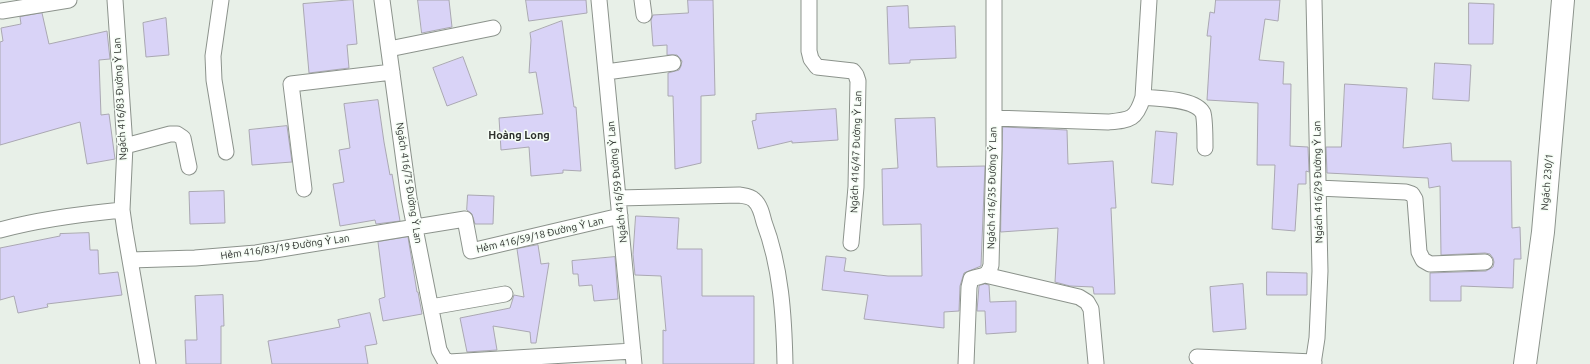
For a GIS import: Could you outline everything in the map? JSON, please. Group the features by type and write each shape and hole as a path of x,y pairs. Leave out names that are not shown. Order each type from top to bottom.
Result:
{"street":[{"name":"Ngách 230/1","path":"1525,364 1543,232 1563,0"}],"lane":[{"path":"2,11 69,0"},
{"name":"Ngách 416/83 Đường Ỷ Lan","path":"115,0 125,146 122,210 148,364"},
{"path":"221,0 213,56 214,80 226,152"},
{"name":"Ngách 416/75 Đường Ỷ Lan","path":"382,0 409,198 439,350 444,359 449,363"},
{"name":"Ngách 416/59 Đường Ỷ Lan","path":"599,0 634,357"},
{"name":"Ngách 416/47 Đường Ỷ Lan","path":"809,0 809,51 811,59 817,67 852,72 856,75 858,82 856,187 851,243"},
{"name":"Ngách 416/35 Đường Ỷ Lan","path":"985,275 989,272 990,265 994,118 994,0"},
{"path":"994,118 1108,122 1124,121 1134,117 1139,111 1143,97 1149,0"},
{"name":"Ngách 416/29 Đường Ỷ Lan","path":"1313,363 1317,338 1320,271 1314,0"},
{"path":"389,50 493,28"},
{"path":"606,72 673,63"},
{"path":"304,189 291,84 392,72"},
{"path":"1143,97 1188,102 1198,108 1203,114 1205,148"},
{"path":"125,146 170,134 177,134 183,138 189,167"},
{"path":"1318,188 1406,192 1412,194 1416,198 1419,252 1423,260 1430,264 1484,262"},
{"path":"619,198 739,195 747,196 753,199 758,206 768,232 779,277 784,323 786,364"},
{"path":"0,230 28,223 79,214 122,210"},
{"name":"Hẻm 416/59/18 Đường Ỷ Lan","path":"416,228 465,219 471,251 620,216"},
{"name":"Hẻm 416/83/19 Đường Ỷ Lan","path":"130,260 196,258 256,253 416,228"},
{"path":"966,364 969,287 971,280 985,275 1079,297 1087,302 1091,309 1096,363"},
{"path":"431,307 505,294"},
{"path":"449,363 634,357"},
{"path":"1197,357 1313,363"}],"building":[{"path":"353,0 357,44 347,45 349,68 309,73 303,4"},
{"path":"418,0 449,0 452,27 422,33"},
{"path":"526,0 586,0 587,13 529,21"},
{"path":"688,0 713,0 715,95 701,96 701,163 675,169 673,96 668,96 668,73 679,70 682,61 677,55 667,55 667,45 653,46 651,20 653,15 688,13"},
{"path":"1216,0 1280,0 1278,21 1265,19 1259,60 1284,62 1283,84 1291,84 1290,146 1308,147 1309,172 1306,171 1306,184 1298,184 1295,231 1272,229 1275,165 1257,165 1258,103 1207,100 1211,36 1207,36 1210,12 1214,13"},
{"path":"1469,3 1494,4 1493,44 1469,44"},
{"path":"908,6 909,28 955,26 956,58 910,60 910,63 889,64 887,7"},
{"path":"42,13 49,44 107,31 110,59 99,60 101,115 109,114 115,159 87,164 80,122 0,145 0,42 3,41 1,28 21,24 20,17"},
{"path":"166,18 169,55 146,57 143,23"},
{"path":"562,21 574,107 576,107 581,171 563,170 563,173 531,176 529,147 501,150 499,118 543,114 536,72 529,73 530,33"},
{"path":"463,57 477,95 447,106 433,68"},
{"path":"1435,63 1471,65 1469,101 1433,99"},
{"path":"1345,84 1407,88 1403,148 1451,143 1452,161 1511,161 1512,228 1520,227 1521,259 1514,259 1513,288 1461,286 1461,301 1430,301 1430,273 1486,271 1493,267 1493,258 1490,254 1485,253 1441,255 1440,186 1429,188 1428,178 1327,173 1326,147 1341,147"},
{"path":"378,100 390,175 392,174 400,221 376,224 375,220 340,226 333,184 344,182 339,150 350,148 344,104"},
{"path":"836,109 838,140 792,143 792,141 758,149 752,121 756,120 756,114"},
{"path":"935,118 937,167 985,166 981,266 964,273 960,286 959,311 944,312 944,328 864,319 868,295 822,290 826,256 846,258 844,271 888,276 922,276 921,224 883,225 882,169 898,168 895,119"},
{"path":"287,126 292,162 252,165 249,130"},
{"path":"1003,127 1067,130 1068,164 1113,161 1116,208 1111,208 1115,294 1094,294 1093,287 1070,286 1055,282 1058,228 1001,232"},
{"path":"1156,131 1177,133 1173,185 1152,183"},
{"path":"224,191 225,223 190,224 189,192"},
{"path":"468,195 494,196 493,224 475,224 472,214 467,210"},
{"path":"636,216 679,218 677,249 702,249 702,296 754,296 754,364 663,364 663,330 666,331 661,276 635,275 633,255"},
{"path":"89,233 90,250 98,250 99,274 118,272 122,295 47,304 48,307 18,313 14,296 0,300 0,248 60,236 60,234"},
{"path":"408,237 422,314 383,321 379,299 385,297 378,242"},
{"path":"538,245 541,264 549,263 536,343 531,343 530,332 493,326 497,350 467,352 460,318 510,308 514,295 524,297 517,249"},
{"path":"615,257 618,299 594,301 592,285 579,286 578,274 573,274 572,261"},
{"path":"1267,272 1307,273 1307,295 1267,295"},
{"path":"985,284 989,285 990,302 1016,301 1016,332 986,334 985,311 977,311 979,286"},
{"path":"1243,284 1246,329 1213,332 1210,287"},
{"path":"223,295 224,326 221,326 221,364 186,364 185,340 197,340 195,296"},
{"path":"370,313 377,344 365,346 368,364 272,364 268,341 340,327 338,320"}],"district":[{"name":"Hoàng Long","path":"519,135"}]}
